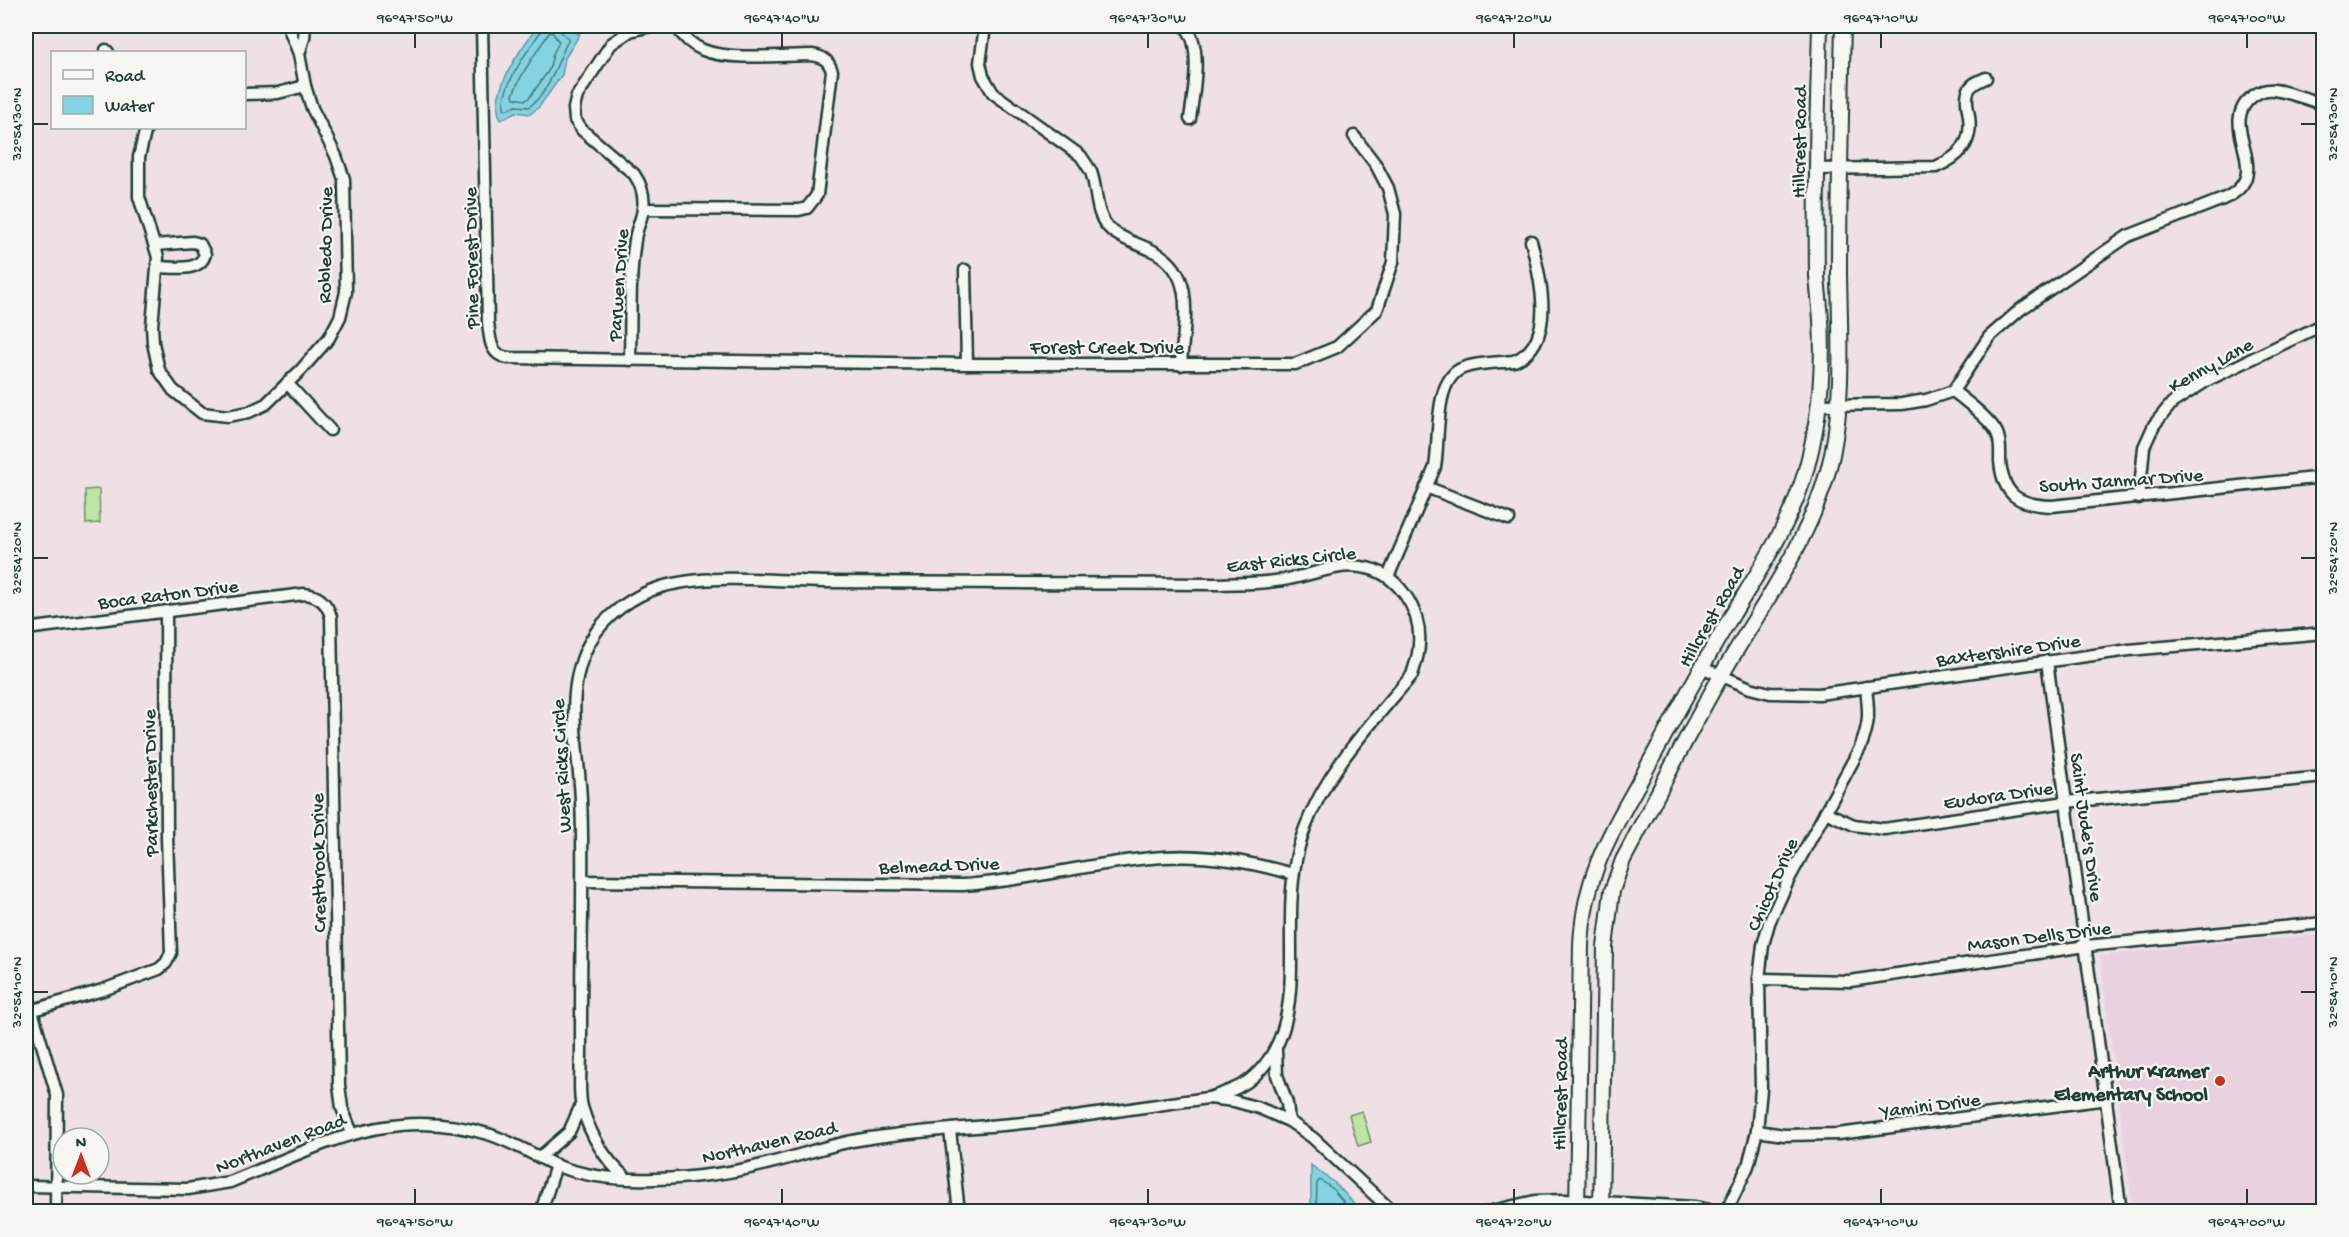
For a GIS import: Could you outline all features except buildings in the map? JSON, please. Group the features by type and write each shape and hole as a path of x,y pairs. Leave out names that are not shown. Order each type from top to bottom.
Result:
{"main road":[{"name":"Hillcrest Road","path":"1577,1206 1581,945 1585,902 1592,876 1604,846 1701,667 1785,524 1802,481 1812,446 1819,405 1821,352 1817,169 1820,26"},
{"name":"Hillcrest Road","path":"1601,1207 1605,947 1612,891 1623,860 1721,676 1802,538 1821,494 1832,455 1842,351 1839,169 1843,26"}],"street":[{"name":"Robledo Drive","path":"146,129 139,157 139,197 155,245 158,267 153,317 156,359 165,381 202,412 228,416 249,412 267,404 301,370 334,330 340,317 346,292 344,179 305,86 298,54 288,26"},
{"name":"Robledo Drive","path":"298,54 304,38 305,26"},
{"name":"Pine Forest Drive","path":"482,26 488,322 492,347 496,353 508,358 630,360"},
{"name":"Parwen Drive","path":"630,360 633,258 637,227 643,209 640,182 582,130 575,120 574,108 577,96 611,44 630,31 651,26"},
{"path":"643,209 800,210 807,208 817,195 832,71 829,62 823,57 812,55 723,55 705,51 682,36 676,26"},
{"path":"985,26 981,63 983,76 993,93 1081,156 1090,170 1098,207 1109,228 1157,253 1174,267 1182,278 1185,294 1181,365"},
{"path":"1184,26 1192,35 1196,46 1190,119"},
{"path":"1817,169 1935,167 1950,161 1961,153 1966,143 1970,120 1968,92 1974,83 1986,78"},
{"path":"246,94 287,92 305,86"},
{"path":"1819,405 1902,404 1926,400 1953,391 1989,337 2030,303 2128,236 2223,199 2240,188 2246,177 2248,165 2238,122 2239,114 2247,100 2257,93 2271,90 2324,104"},
{"name":"Forest Creek Drive","path":"630,360 967,364 1296,364 1337,347 1377,310 1393,262 1395,214 1388,188 1376,165 1354,136"},
{"path":"1388,577 1435,467 1441,400 1447,381 1454,372 1462,368 1514,361 1533,346 1537,339 1541,324 1542,288 1531,241"},
{"path":"155,245 193,242 200,244 205,254 202,262 195,266 158,267"},
{"path":"965,270 967,364"},
{"name":"Kenny Lane","path":"2139,498 2144,447 2154,425 2172,403 2208,380 2324,324"},
{"path":"287,383 330,430"},
{"name":"South Janmar Drive","path":"1953,391 1997,432 2002,477 2007,489 2016,499 2037,506 2139,498 2324,477"},
{"path":"1426,487 1509,519"},
{"name":"East Ricks Circle","path":"926,582 1204,584 1276,582 1352,566 1370,569 1388,577 1411,603 1417,619 1420,642 1418,659 1412,675 1336,768 1316,800 1304,830 1293,874 1291,986 1276,1050 1277,1075 1287,1103 1289,1121"},
{"name":"West Ricks Circle","path":"540,1157 570,1132 581,1105 581,797 573,712 574,687 591,639 608,618 643,594 659,587 688,581 715,579 926,582"},
{"name":"Boca Raton Drive","path":"26,630 304,594 315,596"},
{"name":"Crestbrook Drive","path":"315,596 326,603 331,617 339,1085 342,1108 352,1133"},
{"name":"Parkchester Drive","path":"29,1011 103,990 159,969 166,963 171,953 167,837 166,612"},
{"name":"Baxtershire Drive","path":"1701,667 1770,693 1819,694 2129,650 2324,633"},
{"name":"Saint Jude's Drive","path":"2047,661 2121,1212"},
{"name":"Chicot Drive","path":"1726,1212 1748,1166 1757,1131 1761,1089 1759,979 1763,945 1769,923 1789,879 1868,729 1869,712 1866,687"},
{"name":"Eudora Drive","path":"1825,812 1854,825 1884,829 2066,802 2324,777"},
{"name":"Belmead Drive","path":"582,881 963,885 1017,879 1118,862 1196,856 1250,862 1293,874"},
{"name":"Mason Dells Drive","path":"1759,979 1850,981 2086,946 2324,923"},
{"path":"26,991 29,1011 57,1095 57,1126"},
{"name":"East Ricks Circle","path":"1209,1098 1232,1091 1246,1083 1276,1050"},
{"name":"Northaven Road","path":"57,1186 188,1189 210,1187 230,1182 352,1133 392,1124 441,1124 493,1136 556,1165 576,1171 626,1178 681,1177 739,1170 850,1141 1035,1122 1209,1098 1242,1103 1289,1121 1313,1138 1393,1212"},
{"name":"Yamini Drive","path":"1757,1131 1784,1135 1838,1134 2107,1099"},
{"name":"West Ricks Circle","path":"581,1105 602,1151 613,1167 626,1178"},
{"path":"950,1130 958,1212"},
{"path":"541,1212 556,1165"},
{"name":"Northaven Road","path":"26,1186 51,1186"},
{"path":"57,1186 57,1212"},
{"path":"1488,1212 1535,1201 1601,1207 1695,1207 1719,1212"}],"shaded area":[{"name":"Arthur Kramer Elementary School","path":"2323,935 2323,1206 2293,1212 2133,1211 2100,956 2213,943"}],"green space":[{"path":"99,489 100,523 86,524 85,490"},
{"path":"1362,1111 1371,1142 1358,1146 1349,1115"}],"water":[{"path":"538,26 565,26 566,29 580,34 565,58 562,75 539,107 530,114 516,112 501,120 498,109 502,84 516,58"},
{"path":"1311,1165 1336,1184 1361,1211 1311,1211"}],"place":[{"name":"Arthur Kramer Elementary School","path":"2220,1081"}]}
